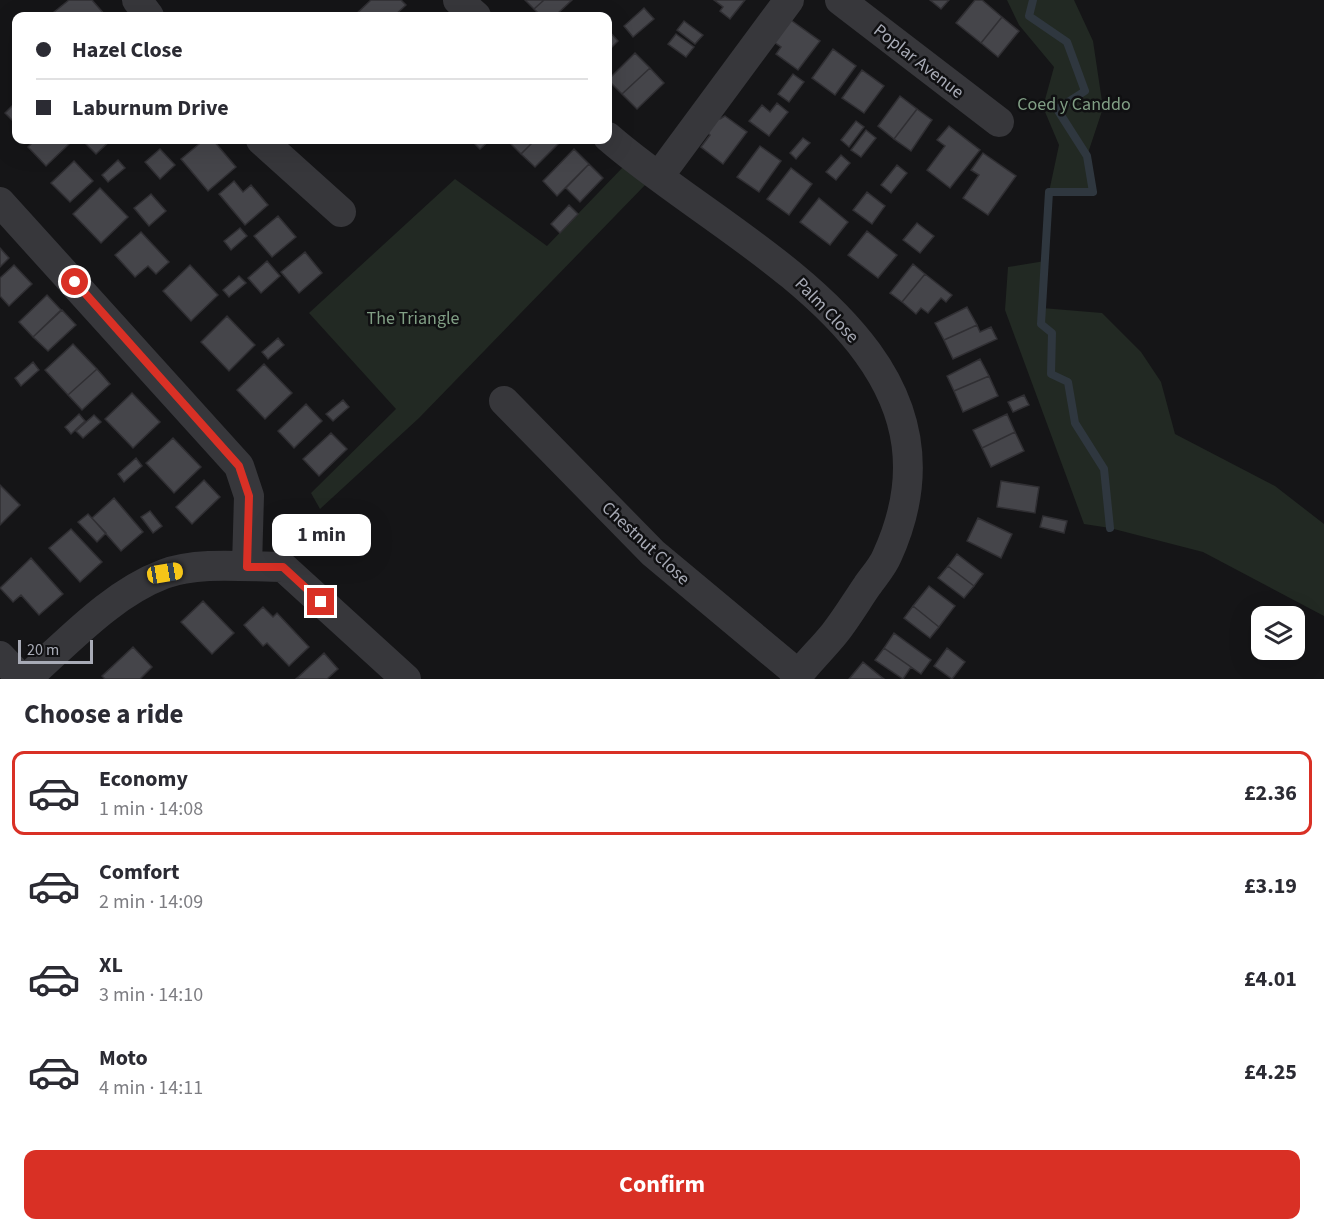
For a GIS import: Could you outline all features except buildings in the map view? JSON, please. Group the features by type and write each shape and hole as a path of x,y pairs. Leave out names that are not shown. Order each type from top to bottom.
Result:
{"street":[{"path":"458,0 472,12"},
{"path":"659,176 789,0"},
{"name":"Poplar Avenue","path":"840,0 999,122"},
{"name":"Palm Close","path":"612,140 783,266 852,332 890,385 906,442 907,500 887,557 835,633 796,677"},
{"path":"265,144 341,212"},
{"path":"0,202 239,466 249,496 247,567"},
{"name":"Chestnut Close","path":"504,401 653,553 796,677"},
{"path":"0,656 24,679 116,601 165,573 218,565 283,567 405,679"}],"green space":[{"name":"Coed y Canddo","path":"1007,0 1074,0 1093,41 1103,108 1087,156 1093,192 1049,192 1059,145 1043,107 1054,67 1019,25"},
{"name":"The Triangle","path":"625,165 647,183 419,418 320,509 311,493 396,409 309,313 455,179 547,246"},
{"path":"1045,261 1042,308 1102,313 1141,352 1161,382 1175,434 1275,486 1324,524 1324,616 1203,552 1110,528 1084,524 1005,310 1008,267"}],"waterway":[{"path":"1033,0 1029,16 1067,42 1085,91 1057,109 1087,156 1093,192 1049,192 1041,324 1052,333 1051,374 1068,382 1075,423 1104,469 1110,528"}],"route":[{"path":"75,282 239,466 249,496 247,567 283,567 321,602"}]}
